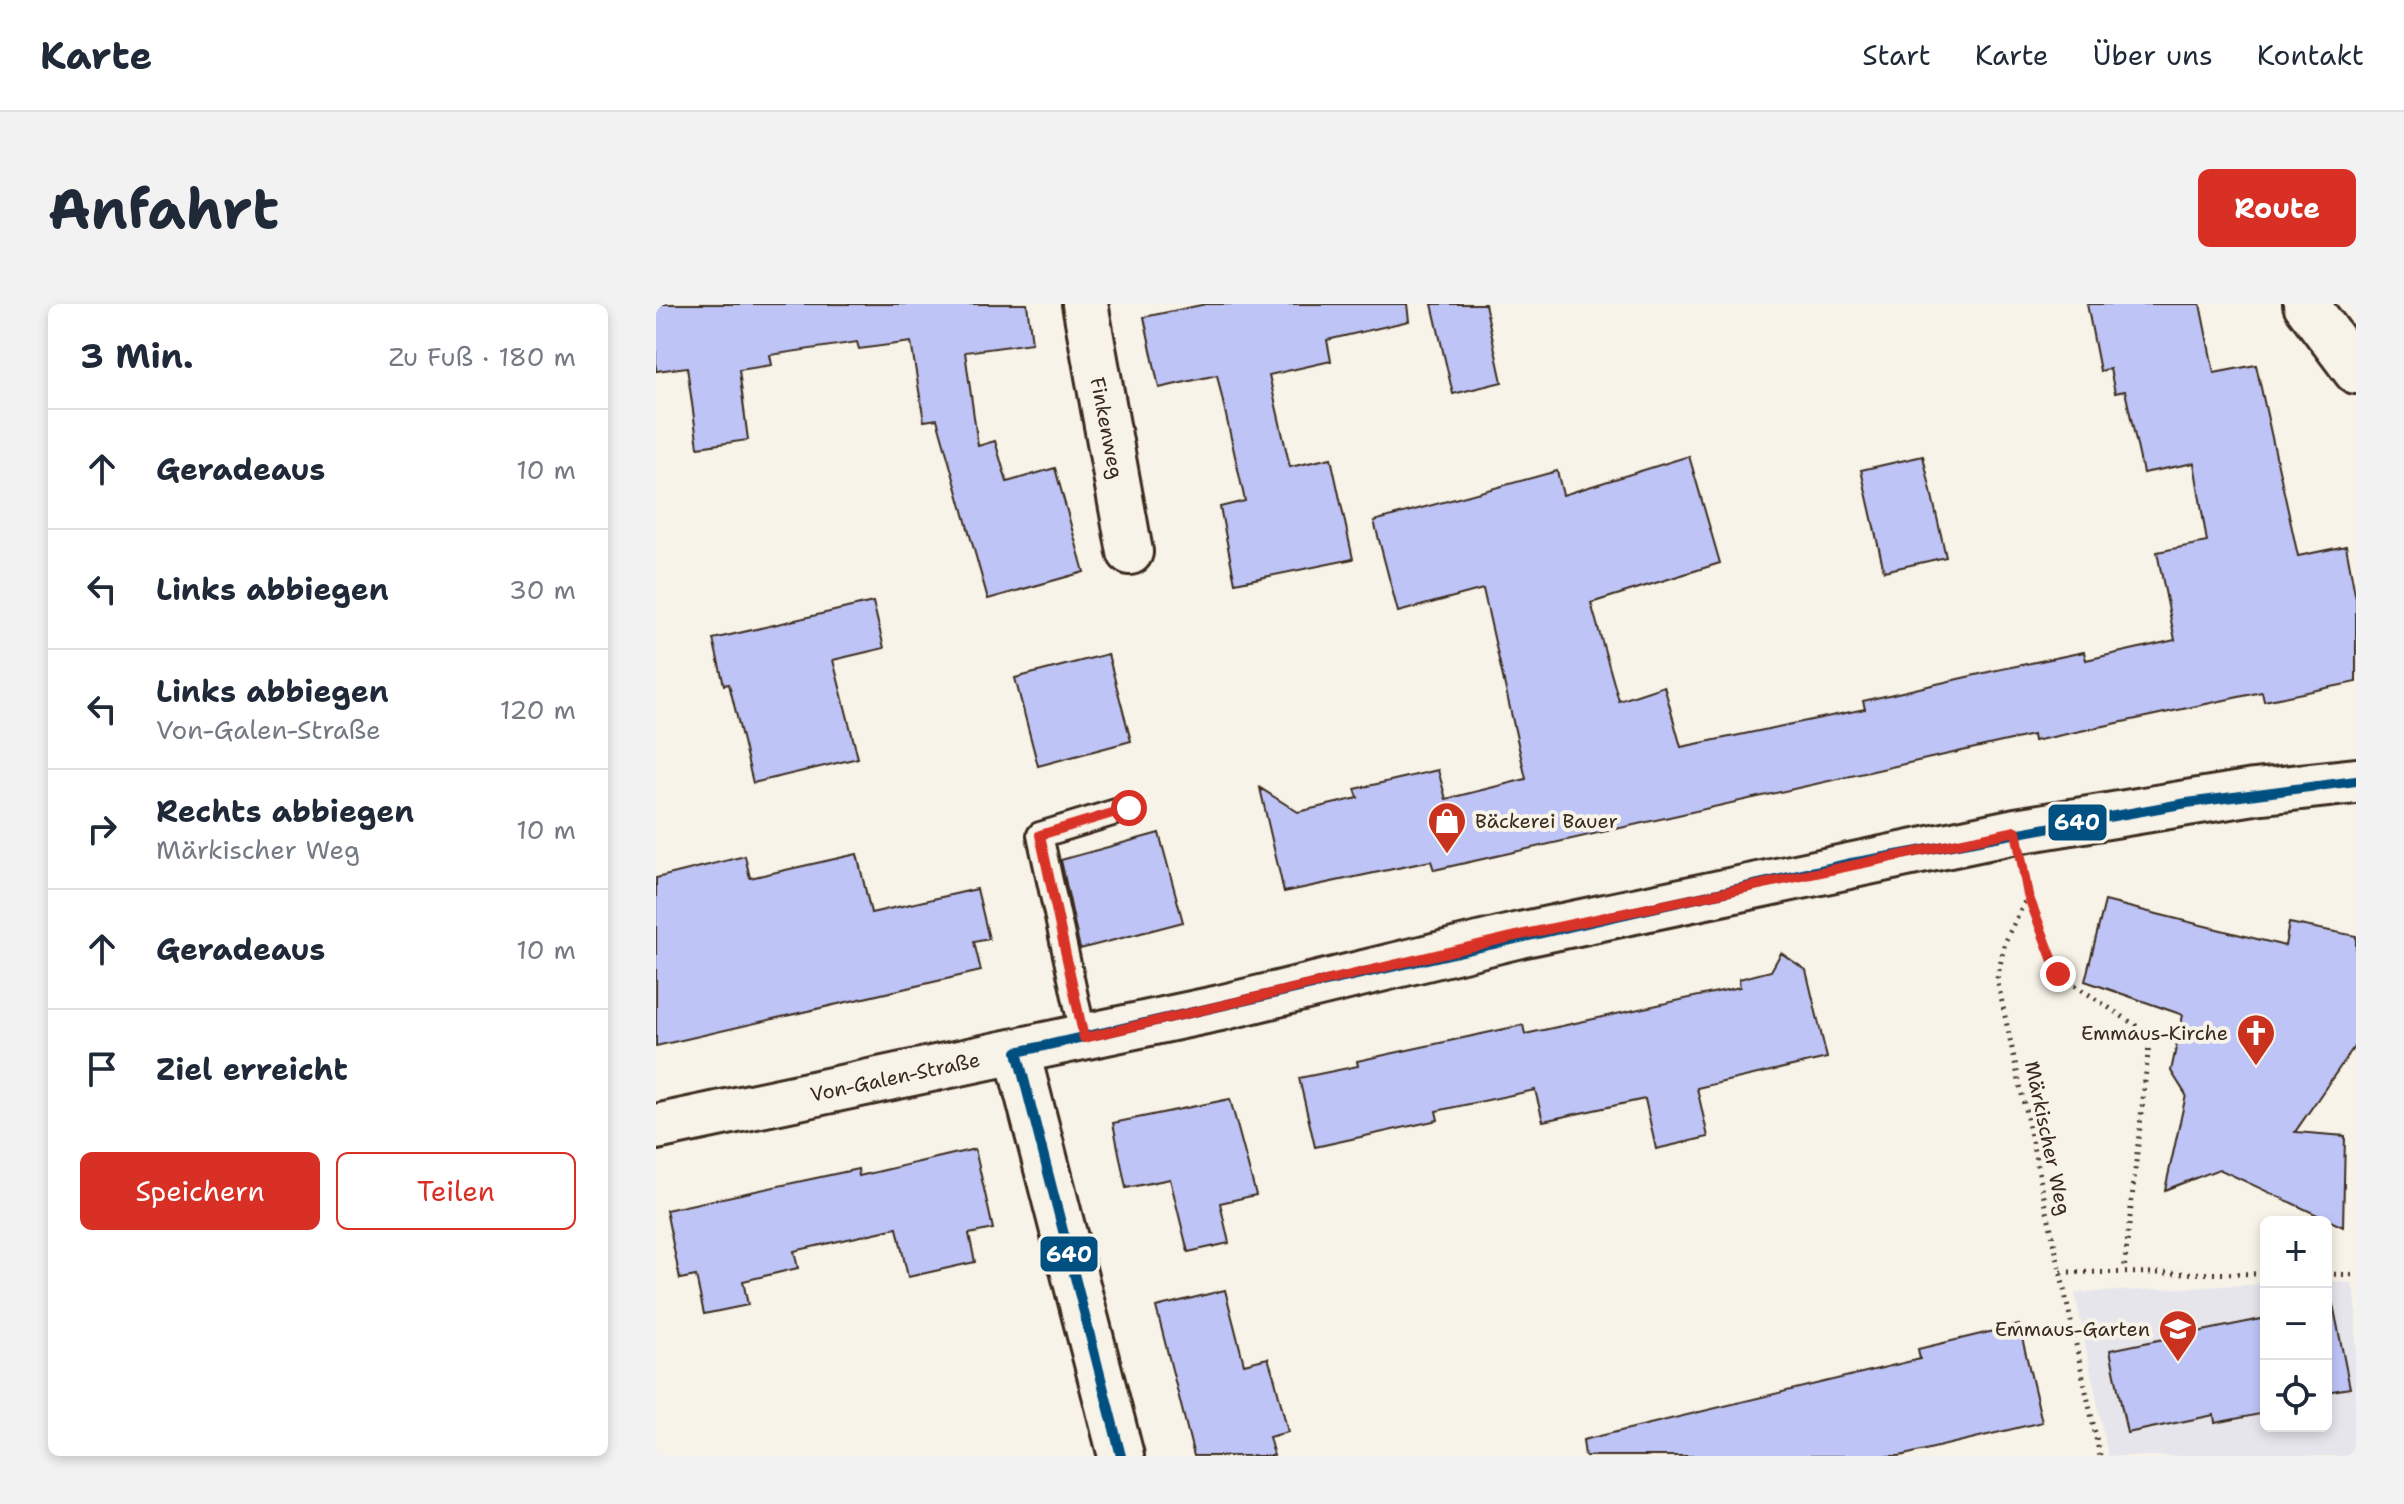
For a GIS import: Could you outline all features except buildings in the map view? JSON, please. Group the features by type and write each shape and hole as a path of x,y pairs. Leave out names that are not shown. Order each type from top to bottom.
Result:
{"street":[{"name":"Finkenweg","path":"1085,304 1130,552"},
{"path":"2306,304 2356,371"},
{"name":"Von-Galen-Straße","path":"656,1127 1084,1038 1520,935 2016,831 2254,792 2356,781"},
{"path":"1017,1052 1121,1456"}],"lane":[{"path":"1084,1038 1040,835 1129,808"}],"path":[{"path":"2016,831 2028,895 2058,974 2150,1035 2124,1271"},
{"name":"Märkischer Weg","path":"2028,895 2005,942 1997,979 2100,1456"},
{"path":"2061,1272 2260,1274"},
{"path":"2332,1274 2356,1275"}],"shaded area":[{"name":"Emmaus-Garten","path":"2332,1281 2352,1283 2356,1300 2356,1456 2108,1456 2075,1293 2260,1284 2260,1432 2332,1432"}],"transit line":[{"name":"640","path":"1017,1052 1851,863 2187,803 2356,781"},
{"name":"640","path":"1017,1052 1121,1456"}],"place":[{"name":"Bäckerei Bauer","path":"1447,855"},
{"name":"Emmaus-Kirche","path":"2256,1067"},
{"name":"Emmaus-Garten","path":"2178,1363"}],"route":[{"path":"1129,808 1040,835 1084,1038 1520,935 2016,831 2028,895 2058,974"}]}
